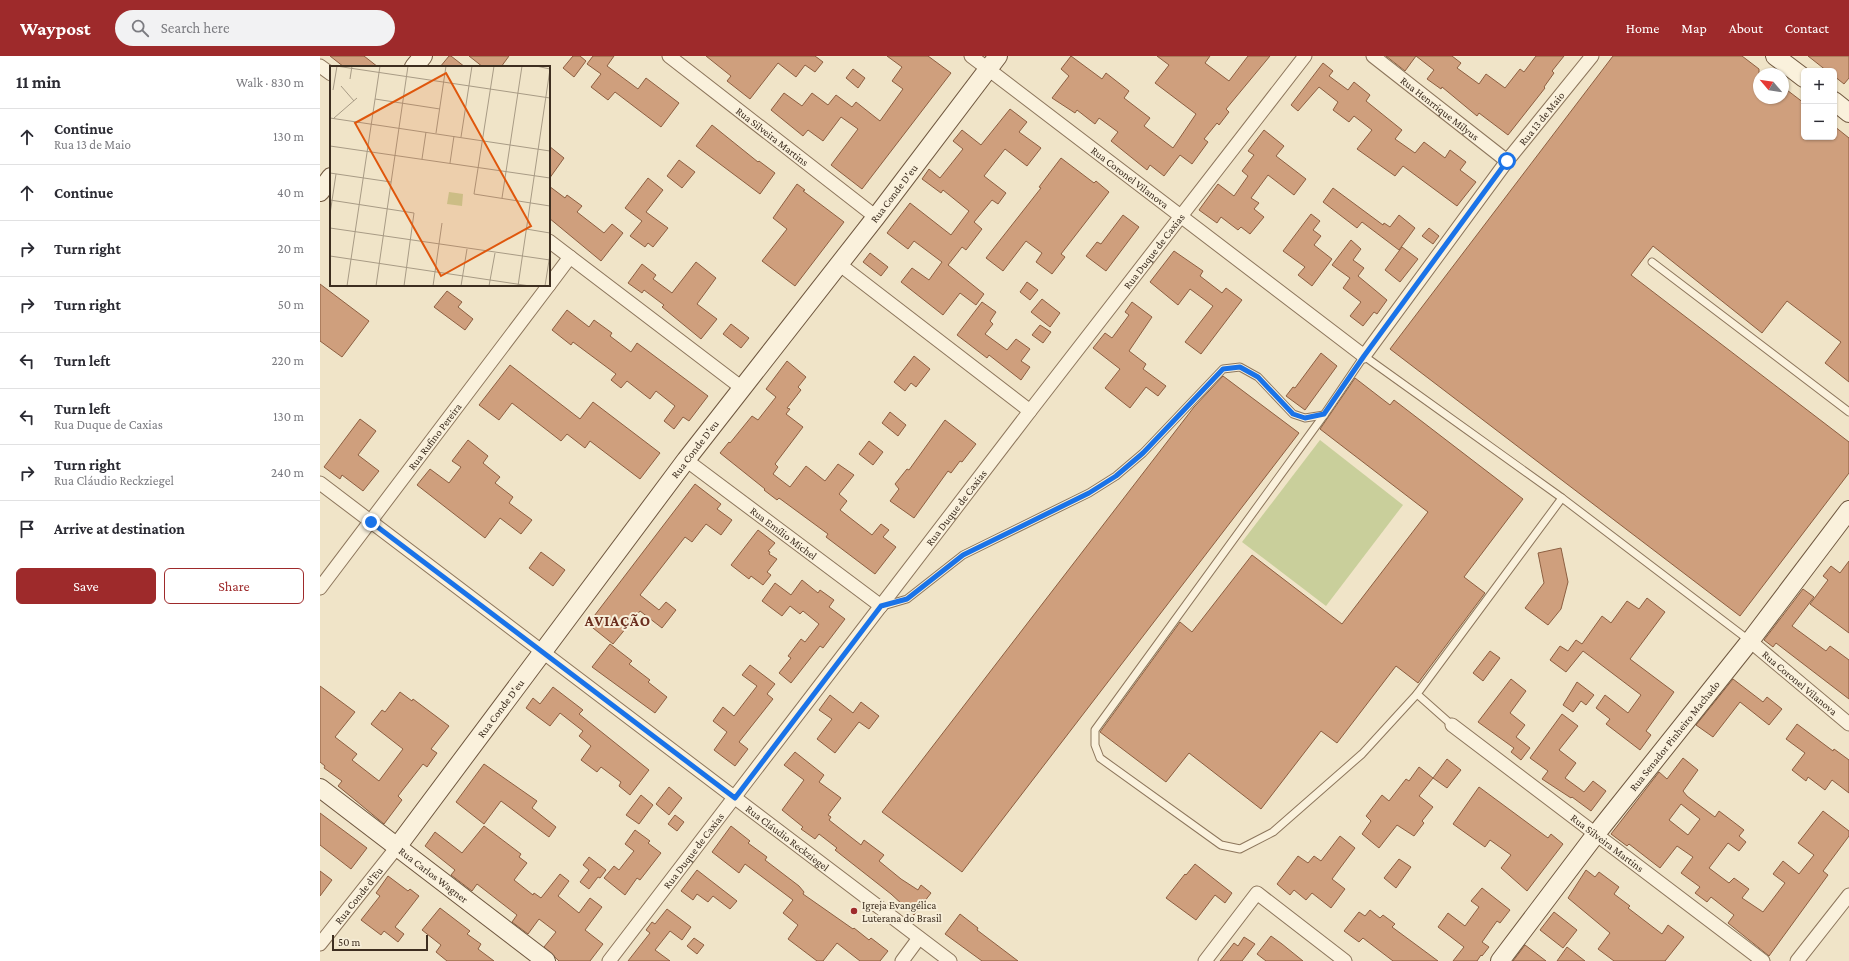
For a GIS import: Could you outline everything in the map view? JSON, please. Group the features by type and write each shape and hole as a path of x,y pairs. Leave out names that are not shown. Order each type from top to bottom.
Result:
{"street":[{"path":"415,66 423,56"},
{"name":"Rua Silveira Martins","path":"669,56 876,217"},
{"name":"Rua Coronel Vilanova","path":"971,56 993,62 1181,217 1364,356"},
{"name":"Rua Duque de Caxias","path":"609,961 1030,411 1305,56"},
{"name":"Rua Henrrique Milyus","path":"1373,56 1507,161"},
{"name":"Rua 13 de Maio","path":"1364,356 1507,161 1592,56"},
{"path":"1775,56 1801,76"},
{"name":"Rua Conde D'eu","path":"397,847 686,460 876,217 993,62"},
{"path":"320,66 330,73"},
{"path":"1837,104 1849,113"},
{"path":"320,192 330,178"},
{"path":"550,242 742,388"},
{"name":"Rua Rufino Pereira","path":"550,284 570,257"},
{"path":"839,264 1030,411"},
{"name":"Rua Rufino Pereira","path":"320,588 548,286"},
{"name":"Rua Emílio Michel","path":"686,460 881,606"},
{"name":"Rua Cláudio Reckziegel","path":"320,483 950,961"},
{"name":"Rua Senador Pinheiro Machado","path":"1500,961 1596,834 1750,641 1849,510"},
{"name":"Rua Coronel Vilanova","path":"1750,641 1849,724"},
{"name":"Rua Silveira Martins","path":"1452,725 1763,961"},
{"name":"Rua Carlos Wagner","path":"320,788 546,961"},
{"name":"Rua Conde d'Eu","path":"320,944 397,847"},
{"path":"1205,961 1257,893 1345,961"},
{"path":"1797,961 1849,895"},
{"path":"902,961 919,938"}],"lane":[{"path":"1652,262 1849,412"},
{"path":"1562,498 1417,694 1362,754 1273,832 1240,849 1222,845 1100,758 1094,745 1095,730 1324,414 1364,356 1562,498 1750,641"},
{"path":"881,606 907,599 963,555 1089,493 1116,476 1143,453 1223,369 1240,367 1258,377 1293,414 1305,418 1324,414"},
{"path":"1417,694 1452,725"}],"green space":[{"path":"1320,440 1403,505 1326,606 1242,542"}],"building":[{"path":"330,56 364,56 377,66 343,66"},
{"path":"449,56 451,56 464,66 441,66"},
{"path":"469,56 509,56 502,66 482,66"},
{"path":"573,56 580,56 586,61 574,77 563,68"},
{"path":"593,56 614,56 607,66 638,89 646,78 679,103 661,127 615,92 608,100 591,87 601,74 587,64"},
{"path":"706,56 815,56 823,62 815,72 805,65 796,77 778,63 750,99 727,81 731,76"},
{"path":"887,56 928,56 951,73 862,189 831,165 858,129 841,117 823,141 808,130 803,136 771,110 784,93 802,106 812,93 828,105 836,95 852,107 856,102 880,121 903,89 892,81 902,67"},
{"path":"1071,56 1102,79 1106,73 1129,91 1124,98 1150,118 1144,126 1173,148 1196,114 1155,83 1169,65 1157,56 1210,56 1205,63 1229,81 1248,56 1270,56 1226,109 1229,112 1219,125 1217,123 1204,139 1208,142 1192,164 1180,155 1164,176 1150,165 1147,170 1111,141 1118,132 1099,118 1095,124 1077,110 1075,113 1052,98 1069,76 1061,69"},
{"path":"1386,56 1416,56 1405,71"},
{"path":"1416,56 1452,56 1461,63 1457,68 1479,84 1486,74 1505,88 1520,69 1524,72 1536,56 1564,56 1552,71 1554,73 1544,87 1545,88 1508,135 1479,113 1477,116 1442,87 1441,89 1427,79 1434,70"},
{"path":"1613,56 1742,56 1758,68 1753,68 1753,104 1789,104 1789,92 1801,101 1801,140 1837,140 1837,128 1849,138 1849,382 1825,363 1841,342 1787,301 1762,333 1653,246 1631,275 1849,442 1849,473 1740,616 1390,349"},
{"path":"1808,56 1849,56 1849,78 1844,84 1837,78 1837,68 1823,68"},
{"path":"1323,63 1333,71 1329,76 1348,90 1354,82 1370,95 1366,101 1402,130 1395,139 1415,153 1424,142 1445,158 1450,150 1466,162 1460,170 1476,182 1457,206 1403,166 1395,176 1357,149 1372,130 1354,116 1349,122 1333,110 1338,102 1319,87 1298,111 1291,105"},
{"path":"853,69 865,78 858,88 846,78"},
{"path":"1010,109 1027,122 1019,132 1041,148 1027,166 1005,149 984,176 1006,193 998,204 992,200 974,222 982,229 966,250 962,247 948,265 984,294 976,305 960,293 943,315 901,282 912,268 929,280 942,262 914,241 908,249 887,233 910,203 951,235 969,211 943,190 941,193 922,179 929,169 940,178 963,149 953,141 962,130 981,145"},
{"path":"712,125 758,162 759,161 775,173 760,194 696,146"},
{"path":"1264,130 1284,146 1276,156 1306,179 1294,195 1268,175 1251,198 1259,203 1254,209 1264,217 1250,234 1241,227 1238,230 1221,217 1217,223 1199,210 1218,184 1234,196 1248,176 1242,171 1254,155 1248,151"},
{"path":"550,147 564,158 550,178"},
{"path":"1061,158 1094,183 1096,181 1109,192 1061,254 1065,257 1052,274 1036,262 1042,253 1026,241 1003,271 986,258 1041,188 1039,187"},
{"path":"679,160 695,172 682,188 667,176"},
{"path":"648,178 663,190 646,212 668,228 653,247 648,243 645,247 630,236 642,221 625,208"},
{"path":"797,184 805,190 803,191 844,222 795,286 762,261 787,229 773,218"},
{"path":"550,187 565,198 567,195 582,206 577,212 604,233 612,224 623,233 601,261 550,219"},
{"path":"1333,188 1383,225 1384,223 1390,227 1399,215 1415,228 1399,250 1362,222 1357,228 1323,202"},
{"path":"1311,214 1320,221 1313,230 1321,236 1314,245 1332,259 1312,286 1298,275 1305,267 1283,251"},
{"path":"1123,215 1139,227 1106,271 1086,256 1097,242 1101,244"},
{"path":"1429,228 1439,236 1433,244 1422,236"},
{"path":"1351,240 1361,249 1353,260 1364,268 1358,276 1387,300 1377,314 1374,312 1363,326 1350,316 1361,302 1343,288 1350,278 1332,265"},
{"path":"1402,247 1418,259 1400,282 1385,270"},
{"path":"1174,251 1203,271 1200,276 1222,293 1226,288 1242,300 1201,354 1185,342 1213,306 1190,289 1178,305 1150,282"},
{"path":"870,253 888,267 881,276 863,262"},
{"path":"696,262 716,278 697,304 717,319 701,339 662,307 664,305 644,290 642,293 628,283 642,264 656,275 653,279 672,293"},
{"path":"1027,282 1038,290 1030,300 1020,292"},
{"path":"320,284 369,321 342,357 320,341"},
{"path":"447,291 462,302 458,307 473,319 465,330 434,307"},
{"path":"1042,299 1060,313 1050,327 1031,312"},
{"path":"982,302 996,312 990,321 993,324 985,334 1007,350 1016,339 1030,349 1021,361 1030,367 1021,380 989,355 987,358 957,335"},
{"path":"1132,302 1152,317 1129,351 1146,364 1143,369 1166,386 1158,396 1146,387 1130,408 1105,388 1120,369 1093,348 1105,333 1112,338 1129,315 1125,312"},
{"path":"567,310 589,327 594,320 612,333 610,336 631,352 637,343 708,396 689,421 683,417 674,429 664,421 675,406 656,391 650,399 627,381 621,388 611,380 616,374 573,342 571,345 552,330"},
{"path":"731,324 749,338 741,348 723,334"},
{"path":"1040,325 1051,332 1043,343 1032,335"},
{"path":"1321,353 1337,366 1305,410 1286,396 1293,387 1295,388"},
{"path":"914,356 930,369 916,387 911,383 905,391 894,382"},
{"path":"787,361 806,377 798,387 801,390 787,408 790,409 786,414 803,427 775,464 778,467 773,474 790,487 806,466 825,481 838,464 854,475 839,494 847,501 840,510 872,535 881,524 889,530 883,537 896,547 875,574 826,537 828,534 779,498 777,500 720,453 752,416 758,420 776,397 766,389"},
{"path":"510,365 580,419 593,402 660,453 640,479 590,441 585,448 567,434 561,441 512,403 499,420 479,405"},
{"path":"1223,376 1299,433 962,872 882,812 1194,407"},
{"path":"1355,378 1390,405 1394,400 1523,499 1464,577 1485,593 1418,683 1396,666 1337,743 1321,731 1261,809 1189,753 1166,782 1100,732 1180,622 1192,632 1252,555 1342,624 1428,512 1320,429"},
{"path":"890,412 906,425 898,436 882,423"},
{"path":"360,419 376,431 358,455 379,471 363,491 342,475 340,479 324,467"},
{"path":"945,420 976,444 951,473 948,471 914,518 890,501 899,489 895,484 907,469 909,470"},
{"path":"468,440 488,456 483,463 500,477 495,483 513,497 509,503 532,520 521,534 500,518 485,538 417,485 430,469 449,483 461,467 452,461"},
{"path":"869,441 883,452 873,465 859,454"},
{"path":"695,484 721,504 717,509 732,520 721,535 706,524 692,542 685,537 640,595 659,610 666,602 676,610 662,628 640,611 613,644 588,624"},
{"path":"758,530 775,543 768,551 770,552 769,554 777,559 767,572 771,575 763,585 751,576 749,579 731,565"},
{"path":"1561,548 1568,582 1561,609 1548,625 1525,608 1544,583 1538,553"},
{"path":"541,552 565,570 553,586 529,568"},
{"path":"1849,561 1849,633 1810,604 1828,580 1823,576 1831,566 1840,573"},
{"path":"802,580 818,593 820,590 834,600 829,607 845,619 823,648 820,646 791,683 779,673 791,658 788,656 801,639 805,642 819,624 803,611 800,614 790,606 782,616 762,601 775,583 791,595"},
{"path":"1803,589 1814,597 1792,626 1826,651 1830,646 1849,660 1849,699 1776,643 1773,647 1764,640"},
{"path":"1647,598 1665,612 1630,659 1674,692 1646,731 1651,735 1640,750 1606,724 1610,719 1596,708 1605,695 1628,713 1641,695 1583,651 1566,672 1550,660 1560,646 1568,651 1576,640 1582,644 1602,616 1611,623 1627,601 1639,609"},
{"path":"610,644 632,661 629,664 650,680 648,682 667,697 655,713 592,667"},
{"path":"1490,651 1500,658 1483,681 1473,673"},
{"path":"750,665 775,684 767,694 773,699 739,742 748,749 735,766 714,750 727,732 713,721 723,707 734,716 757,686 742,675"},
{"path":"1511,679 1526,691 1510,713 1525,725 1516,737 1530,748 1521,760 1511,752 1514,748 1478,722"},
{"path":"1733,679 1763,702 1767,697 1782,709 1769,725 1740,702 1713,737 1696,725"},
{"path":"1577,682 1594,695 1586,705 1581,701 1573,712 1563,705"},
{"path":"320,686 355,712 335,737 357,754 352,760 379,781 403,749 371,724 382,710 385,712 400,692 412,701 413,699 449,726 431,749 437,753 427,767 423,764 398,796 402,800 384,824 338,786 342,781 324,768 325,766 320,762"},
{"path":"553,687 583,710 579,714 649,770 630,795 619,786 621,782 601,767 597,772 581,760 591,746 579,736 583,731 560,713 550,726 526,708 533,698 540,704"},
{"path":"830,695 853,713 861,702 879,716 869,729 859,722 835,753 817,739 832,719 819,710"},
{"path":"1562,714 1578,726 1559,750 1576,763 1565,778 1584,792 1593,781 1606,791 1591,811 1572,797 1571,798 1542,779 1548,771 1530,758"},
{"path":"1797,724 1833,751 1834,749 1849,760 1849,793 1832,780 1825,790 1808,777 1806,781 1792,770 1805,753 1786,739"},
{"path":"795,752 824,775 819,782 841,798 828,815 831,817 829,820 861,845 864,840 884,855 879,861 901,879 918,890 921,885 931,893 914,915 891,894 835,850 837,848 819,834 815,839 801,829 803,827 782,810 804,780 784,765"},
{"path":"1683,758 1698,770 1683,791 1687,796 1715,817 1719,811 1744,830 1739,836 1746,842 1739,851 1728,843 1709,868 1729,883 1734,878 1749,889 1742,898 1763,912 1785,883 1773,874 1783,861 1799,874 1814,855 1798,843 1823,811 1849,831 1849,836 1823,871 1828,875 1769,956 1728,923 1734,915 1711,897 1707,902 1695,893 1700,887 1681,873 1693,857 1677,846 1660,868 1629,844 1627,846 1611,834 1659,772 1667,779","holes":["1681,804 1700,819 1688,835 1669,820"]},
{"path":"1447,759 1461,770 1447,788 1433,778"},
{"path":"484,764 537,801 532,808 556,827 549,837 501,801 484,824 456,802"},
{"path":"1419,767 1433,778 1419,796 1433,807 1422,821 1424,823 1414,836 1397,825 1379,848 1362,834 1371,821 1366,816 1382,795 1389,801 1406,779 1409,781"},
{"path":"669,787 682,798 669,815 656,804"},
{"path":"1479,787 1548,838 1551,834 1563,844 1527,891 1501,868 1511,855 1490,840 1485,847 1453,824"},
{"path":"641,795 653,805 639,824 626,815"},
{"path":"320,813 367,848 351,869 320,845"},
{"path":"675,815 684,822 677,831 668,824"},
{"path":"484,826 521,854 519,857 527,863 514,880 533,895 534,893 541,898 560,874 569,881 558,896 579,913 590,898 602,907 585,930 603,944 590,961 559,961 544,947 556,932 539,919 528,934 512,922 517,915 477,884 472,891 451,875 455,870 425,846 435,832 462,853"},
{"path":"731,826 750,841 748,843 767,857 765,860 799,886 804,892 803,894 853,929 854,928 869,940 871,938 888,951 880,961 860,961 837,943 823,961 817,961 788,939 798,925 783,913 793,900 745,864 739,873 712,852"},
{"path":"635,830 650,841 648,843 661,853 640,880 637,878 625,895 604,878 614,866 619,870 634,851 625,844"},
{"path":"1340,836 1355,848 1332,879 1345,889 1331,908 1312,893 1306,900 1294,890 1290,895 1277,884 1298,856 1308,863 1314,856 1321,861"},
{"path":"589,857 606,870 600,878 598,877 589,889 580,882 589,870 583,865"},
{"path":"1399,859 1411,867 1396,888 1384,878"},
{"path":"1195,864 1232,893 1225,903 1215,895 1196,920 1166,898"},
{"path":"697,870 737,901 730,909 713,896 708,902 697,894 693,900 681,891"},
{"path":"1586,870 1595,877 1599,872 1619,887 1614,894 1630,906 1628,908 1662,934 1668,925 1684,937 1665,961 1614,961 1598,949 1610,933 1568,898"},
{"path":"320,871 332,880 320,896"},
{"path":"388,876 408,891 410,889 419,896 395,927 404,934 398,942 384,931 381,935 361,920 380,896 376,893"},
{"path":"1482,888 1510,910 1500,923 1497,921 1482,942 1489,947 1477,961 1453,961 1464,947 1438,927 1448,913 1465,926 1479,907 1471,901"},
{"path":"440,908 470,931 467,934 481,944 478,949 494,961 447,961 436,952 441,945 422,930"},
{"path":"667,909 691,927 682,940 670,931 655,950 670,961 628,961 650,933 646,930 652,922 655,924"},
{"path":"1370,910 1380,918 1383,915 1395,924 1392,927 1438,961 1393,961 1363,938 1359,942 1344,931 1359,912 1365,916"},
{"path":"1554,912 1577,930 1563,948 1540,930"},
{"path":"960,914 978,928 977,930 1018,961 982,961 945,934"},
{"path":"1271,936 1303,961 1266,961 1257,954"},
{"path":"1244,937 1255,944 1242,961 1220,961 1234,943 1238,946"},
{"path":"694,938 704,945 697,954 687,946"},
{"path":"1525,945 1546,961 1513,961"},
{"path":"1567,947 1585,961 1557,961"}],"place":[{"name":"Igreja Evangélica Luterana do Brasil","path":"854,911"}],"district":[{"name":"AVIAÇÃO","path":"618,621"}],"route":[{"path":"371,522 735,798 881,606 913,596 963,555 1089,493 1116,476 1143,453 1223,369 1240,367 1258,377 1293,414 1305,418 1324,414 1364,356 1507,161"}]}
